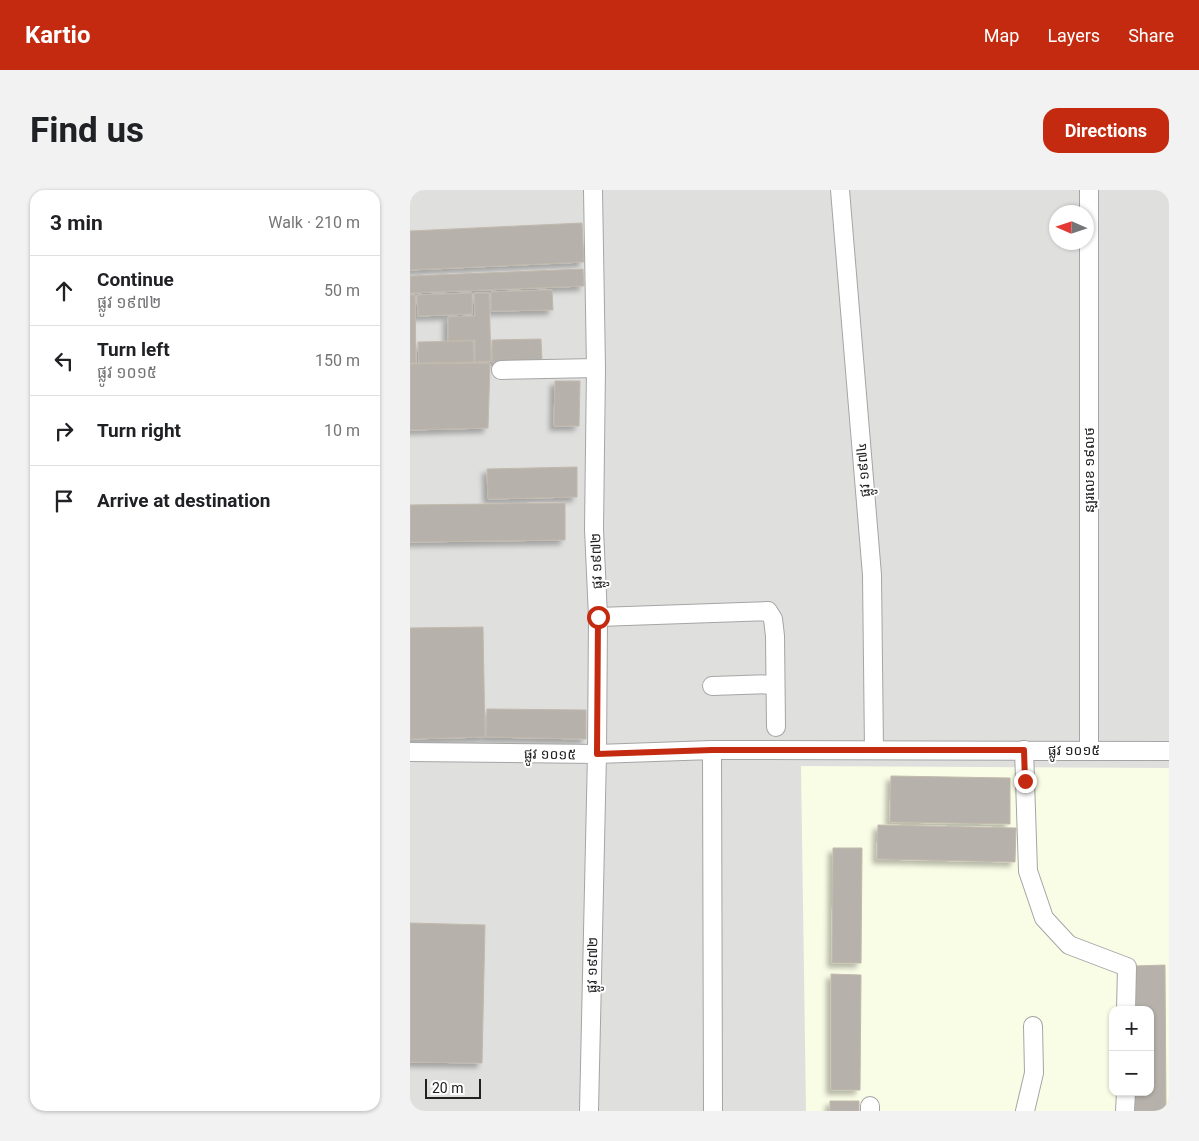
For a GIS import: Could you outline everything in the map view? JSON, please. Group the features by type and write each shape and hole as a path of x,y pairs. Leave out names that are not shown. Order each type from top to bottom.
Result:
{"street":[{"name":"ផ្លូវ ១៩៧២","path":"589,1111 598,617 594,528 596,368 593,190"},
{"name":"ផ្លូវ ១៩៧៤","path":"840,190 872,575 874,750"},
{"name":"ន្ឡរលេខ ១៩លថ","path":"1089,750 1092,191"},
{"path":"501,370 596,368"},
{"path":"598,617 768,611 773,619 776,727"},
{"path":"712,686 775,684"},
{"path":"712,750 713,1111"},
{"name":"ផ្លូវ ១០១៥","path":"410,752 597,754 712,750 1169,751"},
{"path":"1024,750 1028,871 1044,918 1069,945 1127,967 1126,1006"},
{"path":"1025,1111 1034,1073 1033,1026"},
{"path":"1125,1111 1126,1096"}],"shaded area":[{"path":"410,190 1169,190 1169,1111 410,1111"},
{"path":"801,766 1169,768 1169,1111 806,1111"}],"building":[{"path":"582,223 584,262 410,270 410,231"},
{"path":"583,269 584,286 410,293 410,276"},
{"path":"552,290 553,310 491,311 491,292"},
{"path":"472,293 472,314 418,316 417,295"},
{"path":"474,293 489,293 491,361 475,362 475,340 448,341 448,317 475,316"},
{"path":"410,295 415,295 416,363 410,363"},
{"path":"541,339 542,360 492,362 492,340"},
{"path":"473,341 474,362 419,363 418,342"},
{"path":"490,363 488,428 410,430 410,364"},
{"path":"555,381 580,381 579,426 554,426"},
{"path":"577,467 577,497 488,499 487,469"},
{"path":"565,503 565,540 410,542 410,505"},
{"path":"483,627 485,737 410,739 410,628"},
{"path":"487,709 586,710 586,739 486,737"},
{"path":"891,776 1010,778 1010,824 890,822"},
{"path":"878,825 1016,828 1015,862 877,859"},
{"path":"833,848 862,848 861,963 832,963"},
{"path":"410,923 485,925 482,1063 410,1062"},
{"path":"1165,965 1166,1111 1134,1111 1134,1096 1154,1096 1154,1006 1134,1006 1134,966"},
{"path":"831,974 861,975 860,1090 831,1090"},
{"path":"830,1101 859,1101 859,1111 830,1111"}],"route":[{"path":"598,617 597,754 712,750 1024,750 1025,781"}]}
